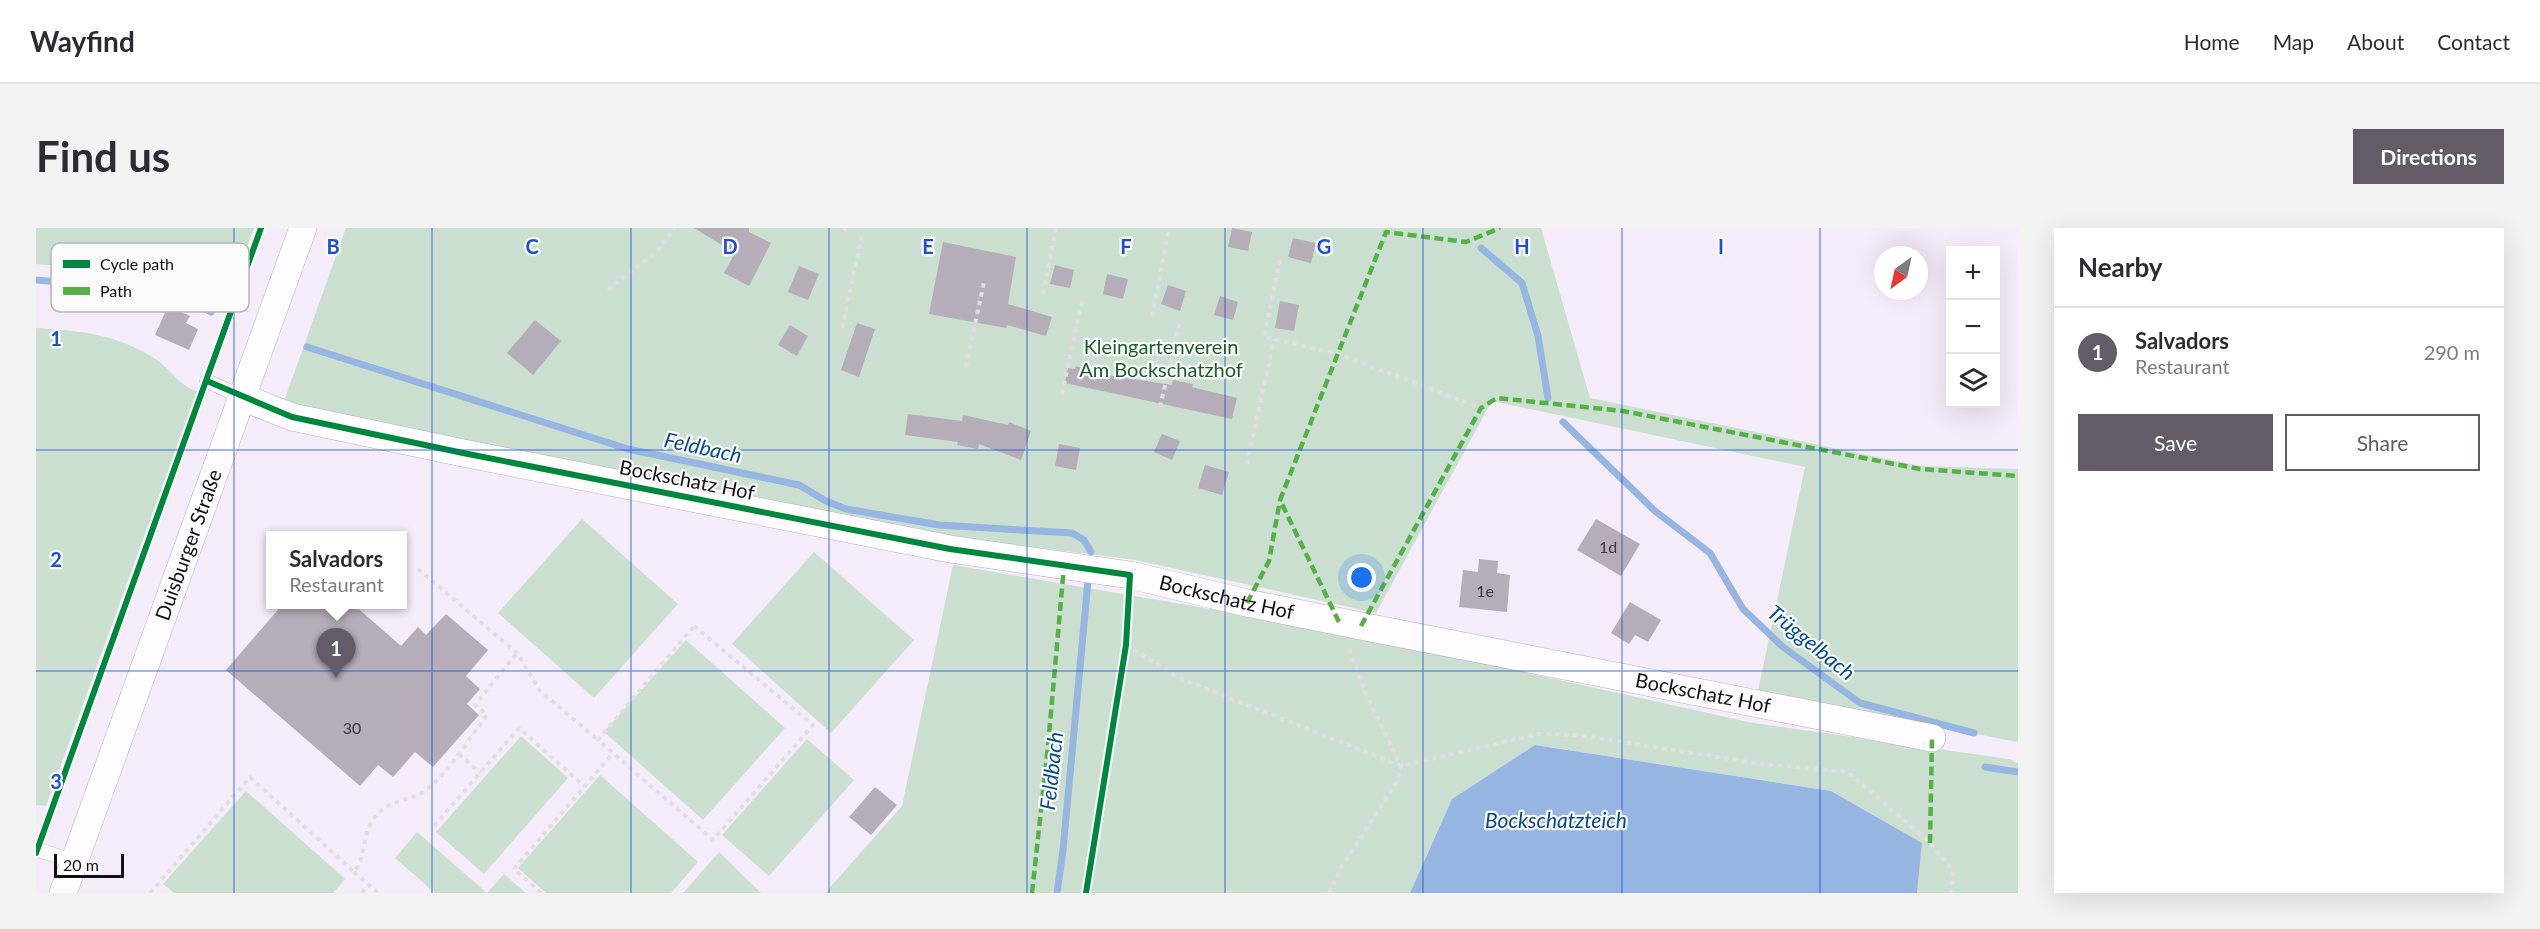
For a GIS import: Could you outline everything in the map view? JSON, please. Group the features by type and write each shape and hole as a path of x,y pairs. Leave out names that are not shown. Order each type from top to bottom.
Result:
{"street":[{"name":"Duisburger Straße","path":"63,893 303,228"},
{"name":"Bockschatz Hof","path":"242,397 292,417 463,453 950,549 1130,575 1247,603 1932,738"}],"lane":[{"path":"207,381 242,397"},
{"path":"36,849 75,862"}],"path":[{"path":"608,290 658,250 675,228"},
{"path":"1043,294 1056,228"},
{"path":"1152,316 1169,229"},
{"path":"842,328 862,236"},
{"path":"1280,260 1264,337 1338,354 1481,408"},
{"path":"966,367 984,282"},
{"path":"1062,394 1082,302"},
{"path":"1160,407 1180,321"},
{"path":"1247,464 1274,339"},
{"path":"418,569 517,653 540,691 713,840 813,725 694,626 598,740"},
{"path":"1086,893 1126,645 1130,575"},
{"path":"1329,893 1341,868 1398,780 1401,766 1364,690 1339,621"},
{"path":"1126,645 1179,678 1401,766 1538,734 1578,735 1762,764 1848,772 1930,843 1953,871 1951,893"},
{"path":"354,872 361,862 365,840 372,821 386,807 401,799 414,798 430,787 459,754 487,715 475,705 517,653"},
{"path":"434,826 519,728 584,786"},
{"path":"542,893 514,869 613,753"},
{"path":"459,754 480,772"},
{"path":"150,893 250,777 378,893"},
{"path":"362,893 369,885"}],"green space":[{"path":"36,228 254,228 249,243 51,243 51,265 36,264"},
{"name":"Kleingartenverein Am Bockschatzhof","path":"346,228 1541,228 1590,398 1921,466 2018,469 2018,740 2017,742 1758,691 1805,467 1492,401 1376,613 1136,560 952,537 283,404"},
{"path":"36,328 99,335 128,344 157,360 180,382 197,391 46,806 36,805"},
{"path":"582,519 678,604 594,698 498,613"},
{"path":"814,552 914,640 831,733 732,644"},
{"path":"953,565 1333,630 1753,723 2009,759 2018,763 2018,893 1917,893 1922,843 1831,791 1535,745 1452,799 1410,893 825,893 902,806"},
{"path":"686,640 785,728 703,820 604,732"},
{"path":"521,736 568,778 484,874 436,832"},
{"path":"807,739 854,780 769,876 722,835"},
{"path":"600,775 698,862 671,893 546,893 518,868"},
{"path":"246,791 345,879 333,893 174,893 163,884"},
{"path":"417,832 487,893 435,893 395,858"},
{"path":"719,852 761,893 683,893"},
{"path":"504,874 526,893 487,893"}],"water":[{"name":"Bockschatzteich","path":"1535,745 1831,791 1922,843 1917,893 1410,893 1452,799"}],"building":[{"path":"694,228 749,228 749,232 771,243 749,286 724,273 735,253"},
{"path":"1232,228 1252,232 1248,251 1228,247"},
{"path":"1293,238 1316,243 1311,263 1288,257"},
{"path":"943,242 1016,257 1008,304 1052,317 1046,336 1007,325 1006,328 929,314"},
{"path":"1055,265 1074,270 1070,288 1050,284"},
{"path":"799,266 819,274 808,300 788,292"},
{"path":"1107,274 1128,279 1123,299 1103,294"},
{"path":"1168,285 1186,291 1180,311 1161,304"},
{"path":"1220,296 1238,302 1233,320 1214,315"},
{"path":"1280,301 1299,305 1294,331 1275,328"},
{"path":"165,312 181,312 190,316 186,323 198,329 189,350 155,335"},
{"path":"535,320 561,341 533,375 507,353"},
{"path":"857,323 875,329 859,377 841,370"},
{"path":"790,325 808,336 797,356 778,345"},
{"path":"1076,366 1101,374 1172,385 1173,380 1237,398 1232,419 1065,383 1068,368 1075,369"},
{"path":"908,414 962,421 963,415 1008,425 1009,422 1031,431 1021,460 979,444 978,449 957,445 958,442 905,435"},
{"path":"1162,434 1180,441 1172,460 1154,452"},
{"path":"1059,444 1080,448 1076,470 1055,466"},
{"path":"1205,465 1229,472 1222,495 1198,488"},
{"path":"1596,519 1640,544 1621,576 1577,550"},
{"path":"1479,559 1498,561 1497,573 1510,575 1507,612 1459,607 1463,570 1478,572"},
{"path":"1630,602 1661,620 1648,642 1635,635 1629,644 1611,633"},
{"path":"279,609 359,609 401,646 418,627 426,635 446,614 488,650 466,676 480,689 467,704 479,715 433,767 415,752 393,777 378,765 360,786 226,670"},
{"path":"875,787 897,805 871,835 849,817"}],"waterway":[{"path":"1481,248 1522,283 1538,336 1548,398"},
{"name":"Feldbach","path":"36,280 51,281"},
{"name":"Feldbach","path":"307,347 628,449 799,485 826,501 846,509 939,525 1072,533 1084,540 1091,552"},
{"name":"Trüggelbach","path":"1563,422 1655,511 1710,553 1743,609 1783,647 1860,703 1974,733"},
{"name":"Feldbach","path":"1057,893 1088,581"},
{"name":"Trüggelbach","path":"1985,767 2018,772"}],"marked path":[{"path":"1339,622 1280,500 1386,232 1466,242 1500,228"},
{"path":"1361,626 1481,408 1497,398 1623,411 1920,469 2018,476"},
{"path":"1247,603 1269,561 1280,500"},
{"path":"1032,893 1064,566"},
{"path":"1930,843 1932,738"}],"cycle path":[{"path":"249,261 261,228"},
{"path":"36,853 231,312"},
{"path":"207,381 292,417 463,453 950,549 1130,575 1126,645 1086,893"}],"place":[{"name":"Salvadors","path":"336,678"}]}
